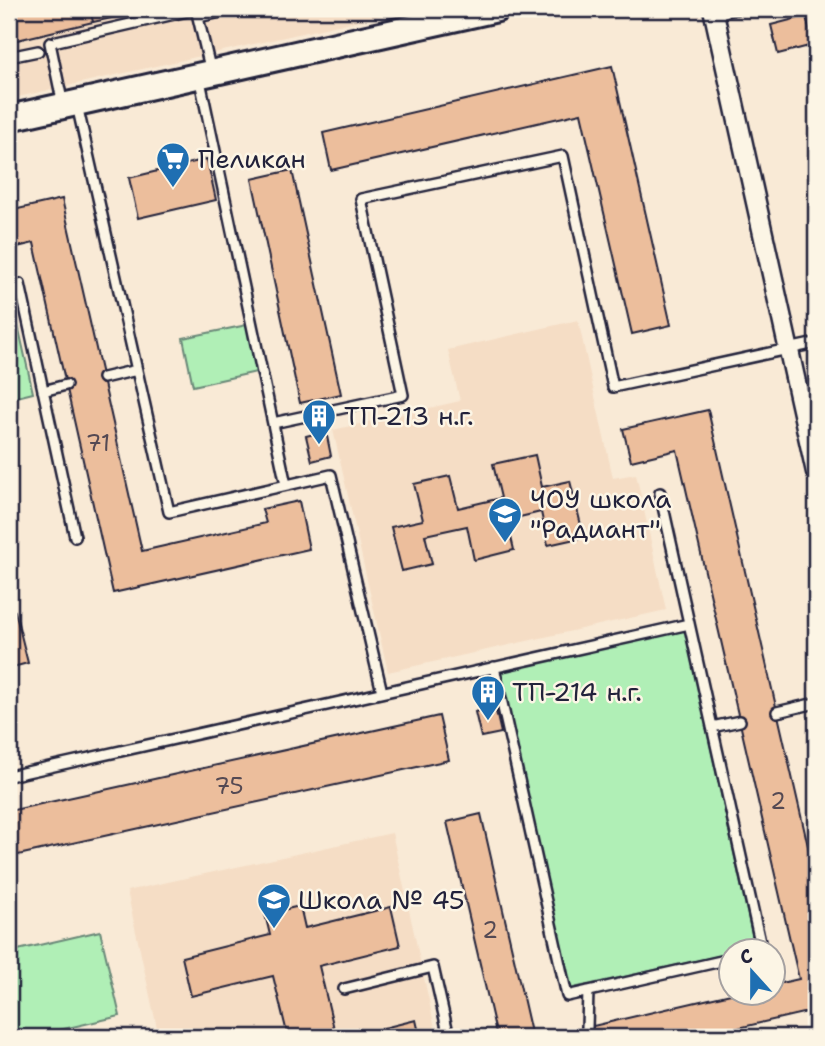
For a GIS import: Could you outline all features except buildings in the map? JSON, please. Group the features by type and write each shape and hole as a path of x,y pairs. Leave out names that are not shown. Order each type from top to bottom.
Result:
{"main road":[{"path":"9,118 205,75 454,13 497,9"}],"street":[{"path":"713,11 816,472"}],"lane":[{"path":"235,9 197,12 54,42 137,370 169,512 331,475 382,692"},
{"path":"713,11 737,9"},
{"path":"197,12 205,75 286,485"},
{"path":"9,57 38,51"},
{"path":"273,423 403,395 361,199 563,156 613,387 816,343"},
{"path":"9,286 20,284 75,537"},
{"path":"103,378 137,370"},
{"path":"43,391 66,386"},
{"path":"660,493 759,937"},
{"path":"9,776 689,624"},
{"path":"494,667 567,996 716,962"},
{"path":"777,712 816,703"},
{"path":"712,727 740,721"},
{"path":"344,989 433,967 449,1037"},
{"path":"587,1028 588,991"}],"shaded area":[{"path":"9,9 409,9 9,99"},
{"name":"ЧОУ школа \"Радиант\"","path":"578,320 613,478 636,474 666,610 388,672 333,430 460,401 448,350"},
{"name":"Школа № 45","path":"392,833 437,1037 159,1037 127,891"}],"green space":[{"path":"252,324 261,371 193,386 183,338"},
{"path":"18,325 33,393 9,399 9,327"},
{"path":"685,630 753,937 716,937 716,957 569,989 498,671"},
{"path":"100,931 120,1016 29,1037 9,1037 9,952"}],"place":[{"name":"Пеликан","path":"173,189"},
{"name":"ТП-213 н.г.","path":"319,446"},
{"name":"ЧОУ школа \"Радиант\"","path":"505,544"},
{"name":"ТП-214 н.г.","path":"488,722"},
{"name":"Школа № 45","path":"274,930"}]}
